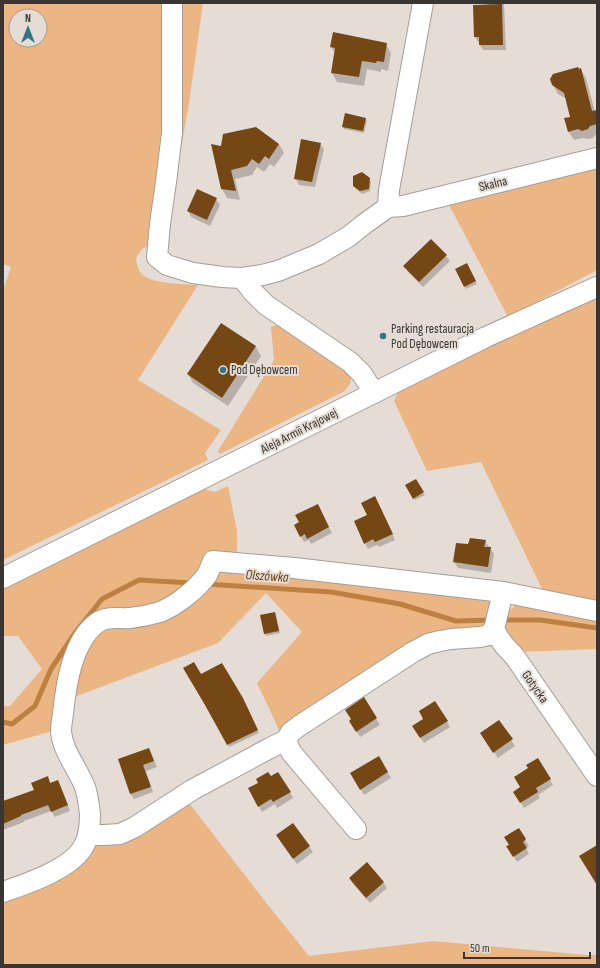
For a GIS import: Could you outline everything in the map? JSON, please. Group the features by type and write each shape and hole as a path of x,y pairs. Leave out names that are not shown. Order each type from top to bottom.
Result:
{"street":[{"name":"Skalna","path":"172,3 172,133 157,257 167,265 193,273 222,277 242,278 262,275 278,271 319,254 348,237 363,224 388,207 403,206 597,158"},
{"path":"388,207 389,190 423,3"},
{"path":"242,278 266,305 350,362 362,374 374,393"},
{"name":"Aleja Armii Krajowej","path":"3,578 486,337 597,287"},
{"path":"3,892 22,886 54,871 72,859 85,842 90,819 89,802 85,788 64,744 61,731 64,700 75,656 81,641 100,621 109,618 142,616 159,612 172,605 195,589 207,574 213,561 294,568 501,599 597,611"},
{"path":"85,842 104,835 120,834 135,827 192,790 286,740 291,732 299,726 413,652 428,644 451,639 489,635 494,629 501,599"},
{"name":"Gotycka","path":"494,629 501,642 515,656 597,776"},
{"path":"286,740 291,752 356,829"}],"shaded area":[{"path":"3,3 203,3 179,161 149,246 142,249 136,258 140,272 148,278 169,283 198,285 138,380 221,430 205,453 208,460 3,560 3,290 11,267 3,264"},
{"path":"597,164 597,270 508,317 447,201"},
{"path":"597,295 597,604 543,591 481,462 427,471 394,401 398,391 488,345"},
{"path":"281,323 348,367 351,378 349,386 343,392 220,454 218,451 274,360 271,327"},
{"path":"228,486 237,531 237,560 171,603 99,618 58,719 49,732 3,745 3,706 10,706 42,669 18,636 3,636 3,587 201,488 215,492"},
{"path":"216,566 486,598 492,605 487,623 483,626 447,635 282,736 257,683 302,632 266,593 218,643 69,699 95,631 141,621"},
{"path":"512,604 597,616 597,649 518,652 506,631 504,623 508,611 514,607"},
{"path":"186,799 309,956 433,941 597,955 597,965 3,965 3,898 86,849"}],"building":[{"path":"502,4 503,45 479,45 479,37 474,37 473,5"},
{"path":"333,32 387,43 384,62 377,61 376,63 362,61 359,77 331,73 335,48 330,47"},
{"path":"578,67 579,69 581,68 592,111 597,110 597,124 582,131 578,129 568,132 564,118 570,117 564,93 552,85 550,79 553,74"},
{"path":"345,113 366,118 363,131 342,127"},
{"path":"256,127 279,144 269,159 265,156 259,164 252,159 247,166 231,170 236,191 221,189 211,144 221,146 223,134"},
{"path":"301,139 321,143 312,182 294,179"},
{"path":"362,172 370,178 369,189 360,191 353,186 353,176"},
{"path":"197,189 217,198 207,220 187,211"},
{"path":"431,239 447,255 419,282 403,266"},
{"path":"467,263 476,281 464,287 455,269"},
{"path":"221,323 256,346 222,398 187,374"},
{"path":"416,479 424,492 413,499 405,485"},
{"path":"375,496 393,534 375,542 373,539 364,544 354,521 367,515 361,503"},
{"path":"318,504 329,527 307,539 305,534 300,537 294,525 299,522 295,515"},
{"path":"470,538 486,540 484,547 491,547 488,567 453,562 456,543 468,544"},
{"path":"275,612 279,631 264,634 260,615"},
{"path":"194,662 201,674 222,663 243,698 258,730 227,745 183,668"},
{"path":"364,697 377,718 356,732 349,721 351,719 345,710"},
{"path":"435,701 448,721 420,738 412,726 423,719 419,711"},
{"path":"499,720 513,739 493,753 480,733"},
{"path":"149,748 154,761 143,765 151,787 130,794 118,759"},
{"path":"379,756 388,772 360,790 350,773"},
{"path":"538,758 551,779 536,788 538,792 520,803 513,792 520,787 514,777 528,768 526,765"},
{"path":"268,772 271,776 278,772 291,792 273,802 271,799 258,807 248,788 258,783 256,779"},
{"path":"48,776 50,783 58,780 68,805 51,812 48,805 21,815 3,824 3,801 34,790 31,783"},
{"path":"293,823 310,846 293,859 276,835"},
{"path":"519,828 526,839 523,842 527,848 513,857 506,846 509,845 504,837"},
{"path":"597,845 597,885 579,856"},
{"path":"367,862 384,882 366,898 349,878"}],"waterway":[{"name":"Olszówka","path":"3,722 12,724 35,706 51,669 75,633 102,599 139,580 192,583"},
{"name":"Olszówka","path":"206,584 331,592 400,604 456,621 493,620"},
{"name":"Olszówka","path":"501,620 540,620 597,628"}],"place":[{"name":"Parking restauracja Pod Dębowcem","path":"383,336"},
{"name":"Pod Dębowcem","path":"223,370"}]}
